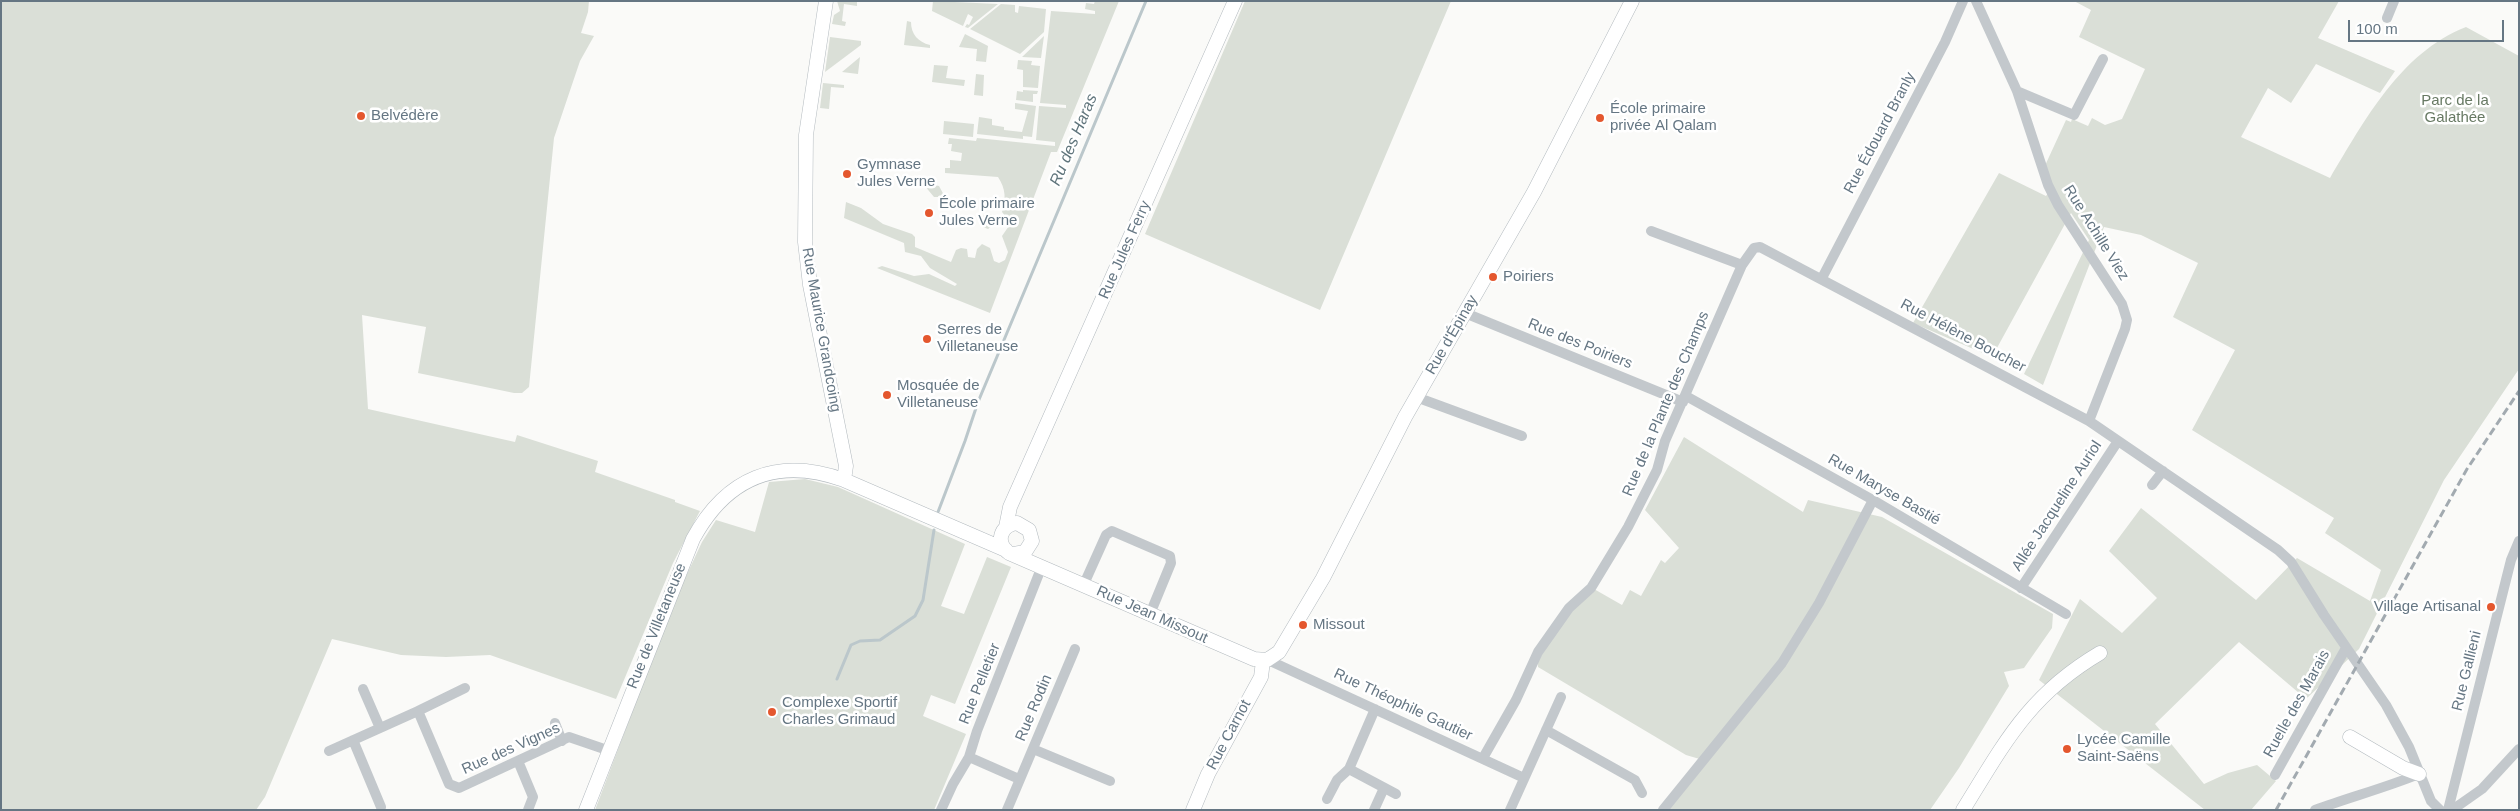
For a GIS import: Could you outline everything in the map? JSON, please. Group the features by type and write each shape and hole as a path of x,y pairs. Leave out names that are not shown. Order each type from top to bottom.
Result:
{"street":[{"name":"Rue Maurice Grandcoing","path":"826,1 808,115 804,168 804,233 810,285 847,470 844,480"},
{"name":"Rue Jules Ferry","path":"1007,542 1009,511 1235,1"},
{"name":"Rue d'Épinay","path":"1266,660 1284,645 1323,578 1416,397 1534,192 1632,1"},
{"name":"Rue Édouard Branly","path":"1822,278 1945,42 1962,1"},
{"name":"Rue Achille Viez","path":"1976,1 2017,91 2039,162 2058,205 2113,288 2126,313 2125,328 2089,421"},
{"path":"2387,18 2394,1"},
{"path":"2017,91 2074,115 2103,59"},
{"path":"1651,231 1742,265"},
{"name":"Rue de la Plante des Champs","path":"1483,758 1516,700 1538,652 1569,608 1591,588 1628,527 1657,470 1665,441 1742,265 1754,248 1760,247 1822,278"},
{"name":"Rue Hélène Boucher","path":"1822,278 2089,421"},
{"name":"Rue des Poiriers","path":"1466,312 1684,399"},
{"path":"1416,397 1522,436"},
{"name":"Rue Maryse Bastié","path":"1684,399 1873,500 2066,614"},
{"path":"2089,421 2278,550 2291,562 2354,661 2386,705 2409,747 2431,801 2440,810"},
{"name":"Allée Jacqueline Auriol","path":"2021,588 2118,441"},
{"name":"Rue Jean Missout","path":"767,474 806,471 822,472 844,480 978,539 1007,542 1042,566 1254,659 1266,660"},
{"path":"2152,485 2163,472"},
{"name":"Rue de Villetaneuse","path":"586,810 678,572 704,518 717,502 733,488 767,474"},
{"path":"1015,498 1023,524 1030,531 1032,543 1042,566"},
{"path":"1663,810 1782,663 1819,603 1873,500"},
{"path":"1023,524 1013,524 1007,542 1025,552 1032,543"},
{"path":"1084,584 1106,535 1112,531 1170,556 1171,563 1150,614"},
{"name":"Rue Gallieni","path":"2448,810 2519,541"},
{"name":"Rue Pelletier","path":"941,810 952,784 969,758 976,731 1042,566"},
{"name":"Ruelle des Marais","path":"2275,776 2326,680 2346,648"},
{"name":"Rue Rodin","path":"1007,810 1075,649"},
{"path":"1963,810 2012,732 2031,707 2063,678 2100,653"},
{"name":"Rue Théophile Gautier","path":"1266,660 1524,778"},
{"name":"Rue Carnot","path":"1193,810 1208,774 1261,678 1266,660"},
{"path":"329,751 465,688"},
{"path":"363,689 380,728"},
{"path":"1510,810 1561,697"},
{"path":"1327,799 1337,780 1349,769 1375,709"},
{"name":"Rue des Vignes","path":"418,711 450,784 460,788 569,737 610,751"},
{"path":"554,722 562,741"},
{"path":"1546,730 1635,780 1642,793"},
{"path":"2350,738 2403,768 2419,774"},
{"path":"353,740 381,807"},
{"path":"1032,749 1110,781"},
{"path":"2452,810 2482,789 2519,749"},
{"path":"969,758 1019,779"},
{"path":"518,761 533,797 528,810"},
{"path":"1349,769 1396,794"},
{"path":"2315,810 2354,795 2390,786 2419,774"},
{"path":"1374,810 1384,788"}],"green space":[{"path":"1,1 589,1 588,12 581,33 594,36 580,61 554,138 529,387 522,393 514,393 418,373 426,327 362,315 368,409 515,442 517,435 598,461 595,472 675,500 675,502 700,511 673,563 616,699 490,655 446,657 401,655 332,639 265,797 256,810 1,810"},
{"path":"837,1 857,1 857,6 844,4 842,21 846,22 845,26 832,24 834,15 840,11"},
{"path":"933,1 998,4 968,28 965,27 967,24 969,25 973,17 968,14 963,26 932,11"},
{"path":"1095,1 1119,1 1057,152 1051,152 990,313 877,268 882,266 914,276 929,274 955,286 957,284 930,268 921,256 905,252 904,243 844,218 846,202 861,208 883,224 912,234 915,237 915,247 951,262 956,250 961,248 967,249 968,257 975,258 977,249 982,244 990,248 994,261 999,263 1005,260 1008,252 1002,236 1011,223 1002,212 1004,194 1001,181 998,177 945,173 945,168 950,168 950,160 961,161 962,153 951,151 952,144 948,144 949,138 976,141 977,138 1055,146 1055,142 1036,140 1039,106 1066,108 1066,105 1040,103 1051,11 1095,14 1095,11 1085,9 1086,3 1094,4"},
{"path":"1245,1 1451,1 1320,310 1145,234"},
{"name":"Parc de la Galathée","path":"2074,1 2339,1 2318,38 2395,71 2380,93 2316,64 2291,103 2268,88 2241,137 2330,178 2386,90 2422,53 2443,39 2466,27 2519,56 2519,369 2444,480 2359,649 2306,699 2239,642 2155,724 2204,784 2228,773 2257,765 2276,781 2251,810 2205,810 2039,680 2080,599 2122,633 2157,598 2109,551 2141,508 2256,600 2297,558 2370,601 2381,570 2325,533 2334,518 2192,430 2235,350 2173,317 2198,263 2141,235 2104,227 2043,385 2024,374 2089,240 2071,213 1992,357 1913,323 1999,173 2046,196 2053,186 2043,170 2066,120 2071,122 2072,119 2088,126 2092,118 2105,125 2122,119 2145,69 2079,37 2091,10"},
{"path":"1001,4 1015,5 1015,12 1018,13 1019,6 1046,9 1044,32 1020,54 970,29"},
{"path":"907,21 911,22 912,30 916,37 930,45 930,48 904,45"},
{"path":"965,34 988,46 986,62 976,61 977,49 959,47"},
{"path":"1044,36 1041,58 1022,57"},
{"path":"830,37 861,41 861,45 825,72"},
{"path":"860,57 858,74 842,72"},
{"path":"1018,60 1032,61 1031,65 1040,66 1038,88 1023,87 1023,70 1017,69"},
{"path":"934,65 948,66 946,78 965,80 964,86 932,82"},
{"path":"976,74 984,75 983,96 974,95"},
{"path":"823,83 844,85 844,88 831,87 829,109 820,108"},
{"path":"1023,90 1038,91 1037,94 1033,94 1033,102 1016,100 1017,91 1023,92"},
{"path":"1015,103 1036,106 1032,137 1023,136 1023,139 977,134 979,117 992,119 992,125 1004,127 1004,130 1022,132 1028,111 1015,109"},
{"path":"944,121 974,124 973,137 943,134"},
{"path":"924,185 939,186 945,197 934,197"},
{"path":"989,213 992,215 992,226 988,229 983,227 983,216"},
{"path":"1684,437 1803,512 1808,500 1882,517 2053,614 2052,628 2024,668 2004,672 2009,686 1959,768 1930,810 1666,810 1703,760 1686,755 1538,667 1538,660 1571,612 1594,589 1622,605 1630,590 1641,596 1661,560 1665,563 1679,548 1645,510"},
{"path":"805,479 838,487 965,544 941,606 964,614 987,557 1011,567 955,704 931,695 923,716 966,734 934,810 595,810 674,602 702,542 716,520 755,532 769,482"}],"waterway":[{"name":"Ru des Haras","path":"938,512 978,402 1146,1"},
{"name":"Ru des Haras","path":"837,679 851,645 860,641 880,640 915,616 923,600 934,530"}],"railway":[{"path":"2276,810 2467,469 2519,391"}],"place":[{"name":"Belvédère","path":"361,116"},
{"name":"École primaire privée Al Qalam","path":"1600,118"},
{"name":"Gymnase Jules Verne","path":"847,174"},
{"name":"École primaire Jules Verne","path":"929,213"},
{"name":"Poiriers","path":"1493,277"},
{"name":"Serres de Villetaneuse","path":"927,339"},
{"name":"Mosquée de Villetaneuse","path":"887,395"},
{"name":"Village Artisanal","path":"2491,607"},
{"name":"Missout","path":"1303,625"},
{"name":"Complexe Sportif Charles Grimaud","path":"772,712"},
{"name":"Lycée Camille Saint-Saëns","path":"2067,749"}]}
